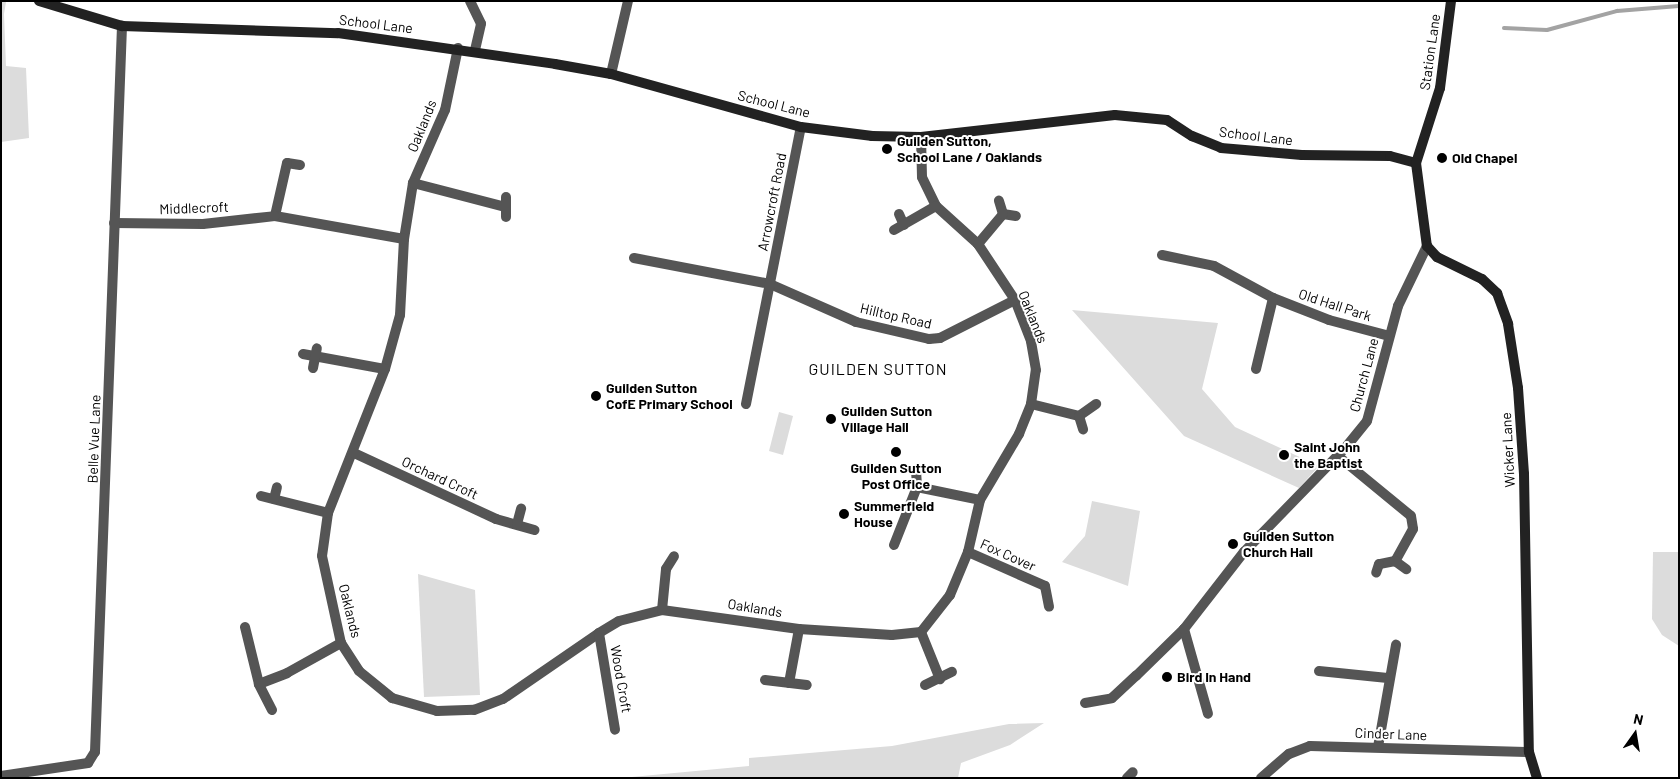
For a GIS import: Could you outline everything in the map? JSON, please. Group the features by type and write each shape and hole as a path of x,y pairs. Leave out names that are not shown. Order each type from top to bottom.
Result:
{"street":[{"name":"School Lane","path":"39,1 122,26 338,33 458,48 611,74 801,126 872,136 920,137 1115,115 1167,120 1192,136 1221,148 1302,155 1390,156 1416,163"},
{"path":"470,1 481,24 475,52"},
{"path":"611,74 628,1"},
{"name":"Station Lane","path":"1416,163 1440,88 1451,1"},
{"name":"Belle Vue Lane","path":"1,776 88,763 95,752 122,26"},
{"name":"Oaklands","path":"458,48 445,110 413,183 404,239 400,315 385,369 354,453 328,513 322,556 342,643 359,671 392,698 437,711 474,710 503,699 599,632 619,621 662,610 799,629 892,635 921,632 950,595 968,552 980,500 1019,434 1031,404 1036,370 1031,341 1014,300 978,244 936,206 922,177 920,137"},
{"name":"Arrowcroft Road","path":"746,404 801,126"},
{"path":"275,216 287,162 300,165"},
{"path":"1416,163 1427,246"},
{"path":"413,183 506,207"},
{"path":"1000,201 1003,214"},
{"path":"894,230 936,206"},
{"path":"899,214 904,224"},
{"path":"1003,214 1016,216"},
{"path":"978,244 1003,214"},
{"name":"Middlecroft","path":"114,223 203,224 275,216 404,239"},
{"name":"Church Lane","path":"1085,703 1112,698 1184,629 1244,552 1338,456 1367,421 1389,336 1405,290 1427,246"},
{"name":"Wicker Lane","path":"1427,246 1438,257 1482,279 1497,293 1508,324 1518,388 1524,474 1529,752 1537,778"},
{"name":"Old Hall Park","path":"1162,255 1214,266 1273,298 1329,320 1389,336"},
{"path":"634,258 770,284"},
{"name":"Hilltop Road","path":"770,284 856,322 929,339 940,338 1014,300"},
{"path":"1256,369 1273,298"},
{"path":"313,368 316,352"},
{"path":"303,354 316,352 385,369"},
{"path":"1031,404 1079,416 1096,404"},
{"path":"1079,416 1082,429"},
{"name":"Orchard Croft","path":"354,453 496,519 534,530"},
{"path":"1338,456 1411,516 1413,529 1395,561"},
{"path":"894,545 917,487 916,471"},
{"path":"274,499 278,487"},
{"path":"917,487 980,500"},
{"path":"260,496 328,513"},
{"path":"517,524 521,509"},
{"name":"Fox Cover","path":"968,552 1045,586 1049,607"},
{"path":"662,610 662,568 674,556"},
{"path":"1376,573 1379,564 1395,561 1406,570"},
{"path":"244,627 259,684 272,710"},
{"path":"789,683 799,629"},
{"path":"1184,629 1208,714"},
{"name":"Wood Croft","path":"599,632 615,730"},
{"path":"921,632 940,679"},
{"path":"259,684 287,673 342,643"},
{"path":"1378,747 1388,678 1396,645"},
{"path":"1319,671 1388,678"},
{"path":"925,685 952,672"},
{"path":"765,680 807,685"},
{"name":"Cinder Lane","path":"1261,778 1290,754 1310,746 1529,752"}],"shaded area":[{"path":"1,1 6,2 4,14 6,66 26,68 29,138 1,142"},
{"path":"1072,310 1218,323 1202,389 1235,427 1319,466 1299,488 1184,436"},
{"path":"779,412 793,416 783,455 769,451"},
{"path":"1092,501 1140,511 1128,586 1062,562 1085,536"},
{"path":"1653,552 1679,552 1679,646 1662,635 1652,619"},
{"path":"418,574 475,590 480,695 424,697"},
{"path":"1044,723 1010,745 961,763 958,778 621,778 749,766 749,758 892,746 1009,724"}],"waterway":[{"path":"1504,28 1547,30 1617,11 1679,6"}],"place":[{"name":"Guilden Sutton, School Lane / Oaklands","path":"887,149"},
{"name":"Old Chapel","path":"1442,158"},
{"name":"Guilden Sutton CofE Primary School","path":"596,396"},
{"name":"Guilden Sutton Village Hall","path":"831,419"},
{"name":"Guilden Sutton Post Office","path":"896,452"},
{"name":"Saint John the Baptist","path":"1284,455"},
{"name":"Summerfield House","path":"844,514"},
{"name":"Guilden Sutton Church Hall","path":"1233,544"},
{"name":"Bird In Hand","path":"1167,677"}],"district":[{"name":"GUILDEN SUTTON","path":"878,369"}]}
